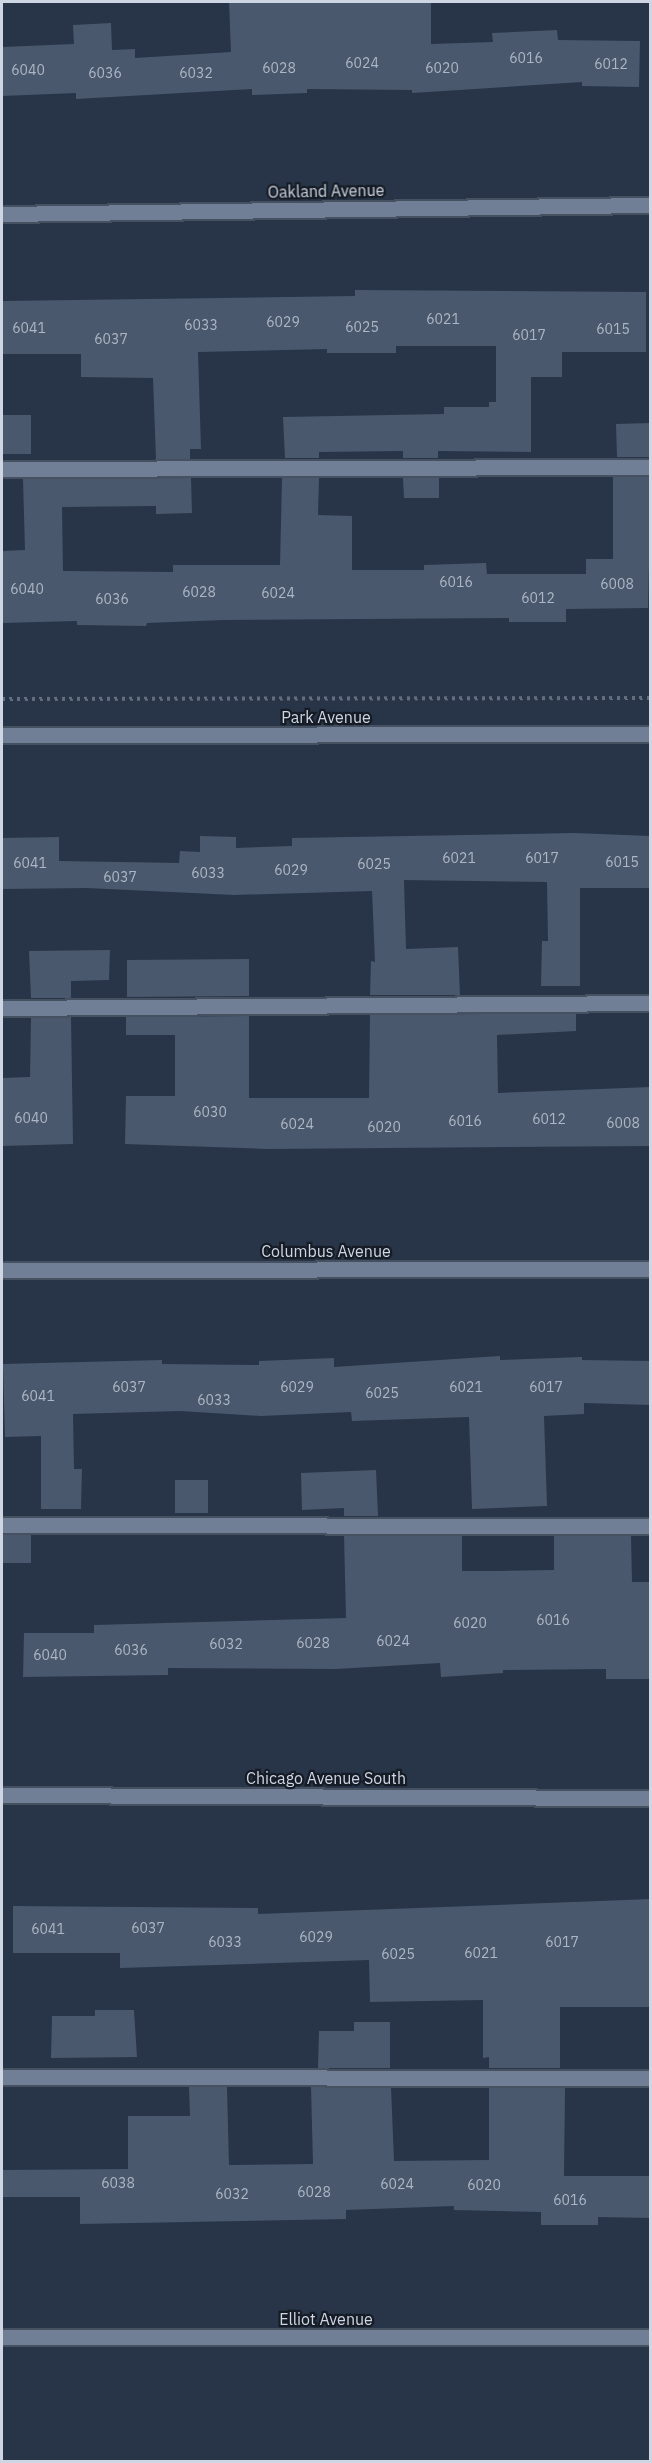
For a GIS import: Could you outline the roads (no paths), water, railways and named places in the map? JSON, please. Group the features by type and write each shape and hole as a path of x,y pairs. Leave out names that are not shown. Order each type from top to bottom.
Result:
{"street":[{"name":"Oakland Avenue","path":"2,214 651,205"},
{"path":"2,469 651,467"},
{"name":"Park Avenue","path":"2,735 651,734"},
{"path":"2,1008 651,1003"},
{"name":"Columbus Avenue","path":"2,1270 651,1269"},
{"path":"2,1525 651,1526"},
{"name":"Chicago Avenue South","path":"2,1795 651,1798"},
{"path":"2,2077 651,2078"},
{"name":"Elliot Avenue","path":"2,2337 651,2337"}]}
